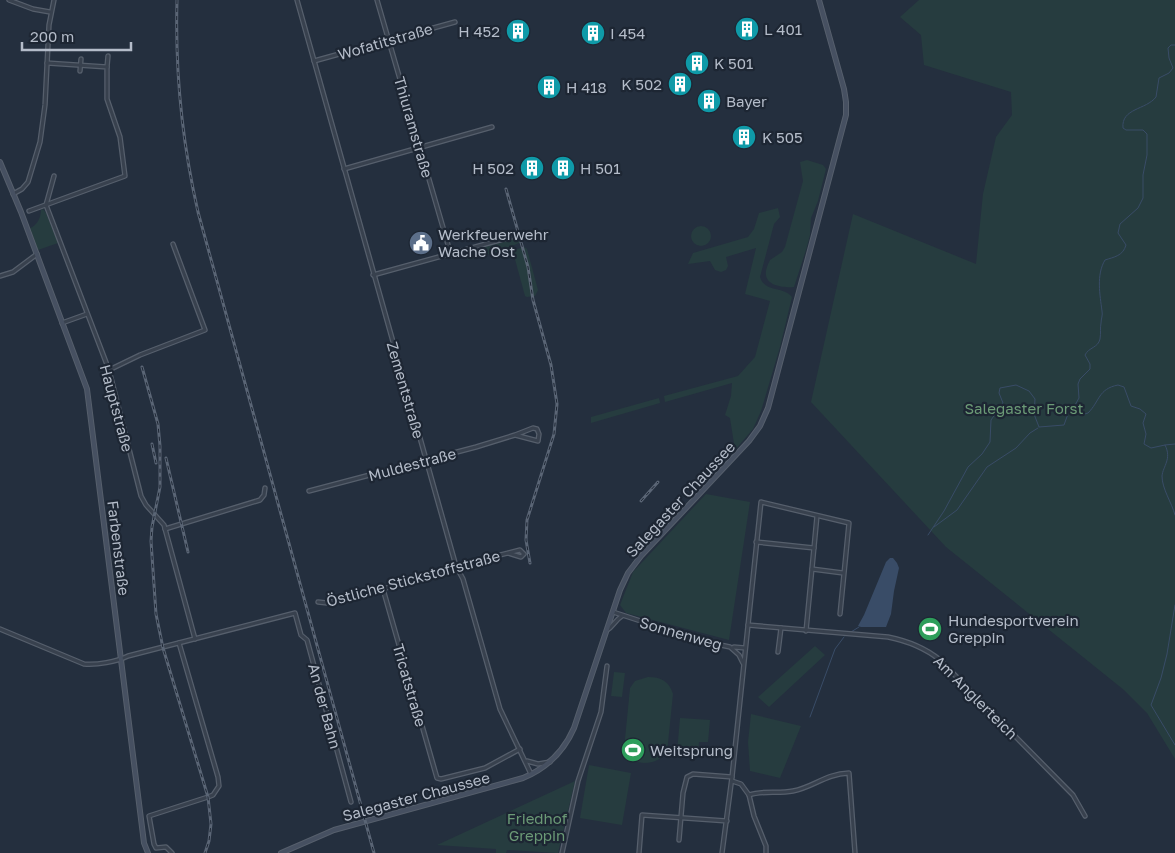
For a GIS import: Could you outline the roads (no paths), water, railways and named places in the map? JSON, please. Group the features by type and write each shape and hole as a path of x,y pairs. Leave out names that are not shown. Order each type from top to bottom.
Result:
{"main road":[{"name":"Salegaster Chaussee","path":"281,853 334,830 531,774 550,762 563,747 572,732 622,584 631,568 752,437 762,422 768,408 845,120 846,102 844,89 819,0"},
{"name":"Farbenstraße","path":"0,162 37,254 88,392 144,843 148,853"}],"street":[{"path":"9,0 33,9 50,12"},
{"path":"13,194 22,189 28,182 39,148 45,105 50,12 54,0"},
{"name":"Zementstraße","path":"297,0 456,566 463,580 500,709 531,774"},
{"name":"Thiuramstraße","path":"378,0 451,255"},
{"name":"Wofatitstraße","path":"314,61 455,22"},
{"path":"29,211 125,176 120,137 107,100 108,56"},
{"path":"80,71 81,59"},
{"path":"47,63 107,67"},
{"path":"344,168 492,126"},
{"path":"46,205 54,176"},
{"name":"Hauptstraße","path":"46,205 109,370 142,496 146,505 164,525 195,639"},
{"path":"373,275 451,255 521,234"},
{"path":"109,370 140,355 205,330 173,244"},
{"path":"0,276 13,272 37,254"},
{"path":"62,323 87,314"},
{"name":"Muldestraße","path":"309,491 515,435 533,428 537,429 539,437 538,441 515,435"},
{"path":"165,529 260,500 264,496 265,488"},
{"path":"722,853 732,779 761,502 849,523 840,614"},
{"path":"806,631 817,516"},
{"path":"756,542 814,548"},
{"name":"Östliche Stickstoffstraße","path":"318,602 327,603 383,589 456,566 508,553"},
{"path":"812,569 843,573"},
{"name":"Tricatstraße","path":"383,589 437,778 441,779 485,768 520,749"},
{"name":"Sonnenweg","path":"613,612 702,641 732,648 739,655 743,663"},
{"name":"An der Bahn","path":"195,639 295,613 301,635 307,640 351,802"},
{"path":"607,630 611,628 613,622 623,616"},
{"name":"Am Anglerteich","path":"748,625 897,639 918,645 929,651 947,666 1072,795 1085,816"},
{"path":"778,652 780,628"},
{"path":"0,630 84,664 122,659 195,639"},
{"path":"172,853 166,847 156,848 149,816 208,798 213,795 219,786 179,643"},
{"path":"732,648 746,648"},
{"path":"562,853 578,781 601,712 607,666"},
{"path":"526,761 538,764 550,762"},
{"path":"749,795 759,792 791,792 832,774 849,772 855,853"},
{"path":"679,840 685,781 689,775 732,779 741,784 749,795 754,816 766,846 766,853"},
{"path":"639,853 642,815 727,821"}],"water":[{"path":"893,558 899,568 891,614 886,627 858,626 886,562"}],"waterway":[{"path":"1175,45 1171,45 1168,48 1173,68 1169,73 1159,78 1156,97 1146,105 1130,113 1123,121 1123,128 1126,130 1143,130 1147,134 1143,198 1138,208 1120,224 1118,233 1126,245 1125,249 1118,256 1105,260 1102,266 1100,272 1102,314 1100,339 1085,355 1090,364 1090,369 1080,379 1078,384 1079,398 1069,410 1081,415 1088,413 1107,389 1118,385 1124,387 1131,406 1140,409 1146,414 1143,423 1146,434 1144,444 1151,448 1165,445 1167,450 1168,454 1162,481 1175,515"},
{"path":"928,535 944,511 968,467 982,454 990,442 991,420 1003,403 999,393 1000,388 1016,385 1029,391 1035,399 1034,414 1039,427 1064,425 1069,411"},
{"path":"934,527 957,510 987,467 1016,448 1030,433 1038,428"},
{"path":"1165,445 1175,444"},
{"path":"1175,605 1167,654 1151,705 1175,745"},
{"path":"851,632 859,627"},
{"path":"810,717 835,649 844,637"}],"railway":[{"path":"177,0 177,54 181,107 192,186 198,212 374,853"},
{"path":"506,189 528,267 533,300 551,365 557,404 554,434 527,520 526,540 530,563"},
{"path":"142,367 158,424 160,446 160,487 151,541 156,614 163,648 208,797 211,824 205,853"},
{"path":"152,444 156,463"},
{"path":"166,458 188,552"},
{"path":"641,501 658,482"}],"place":[{"name":"L 401","path":"747,29"},
{"name":"H 452","path":"518,31"},
{"name":"I 454","path":"593,33"},
{"name":"K 501","path":"697,63"},
{"name":"K 502","path":"680,84"},
{"name":"H 418","path":"549,87"},
{"name":"Bayer","path":"709,101"},
{"name":"K 505","path":"744,137"},
{"name":"H 502","path":"532,168"},
{"name":"H 501","path":"563,168"},
{"name":"Werkfeuerwehr Wache Ost","path":"421,243"},
{"name":"Hundesportverein Greppin","path":"930,629"},
{"name":"Weitsprung","path":"633,750"}],"park label":[{"name":"Salegaster Forst","path":"1024,408"},
{"name":"Friedhof Greppin","path":"537,826"}]}
